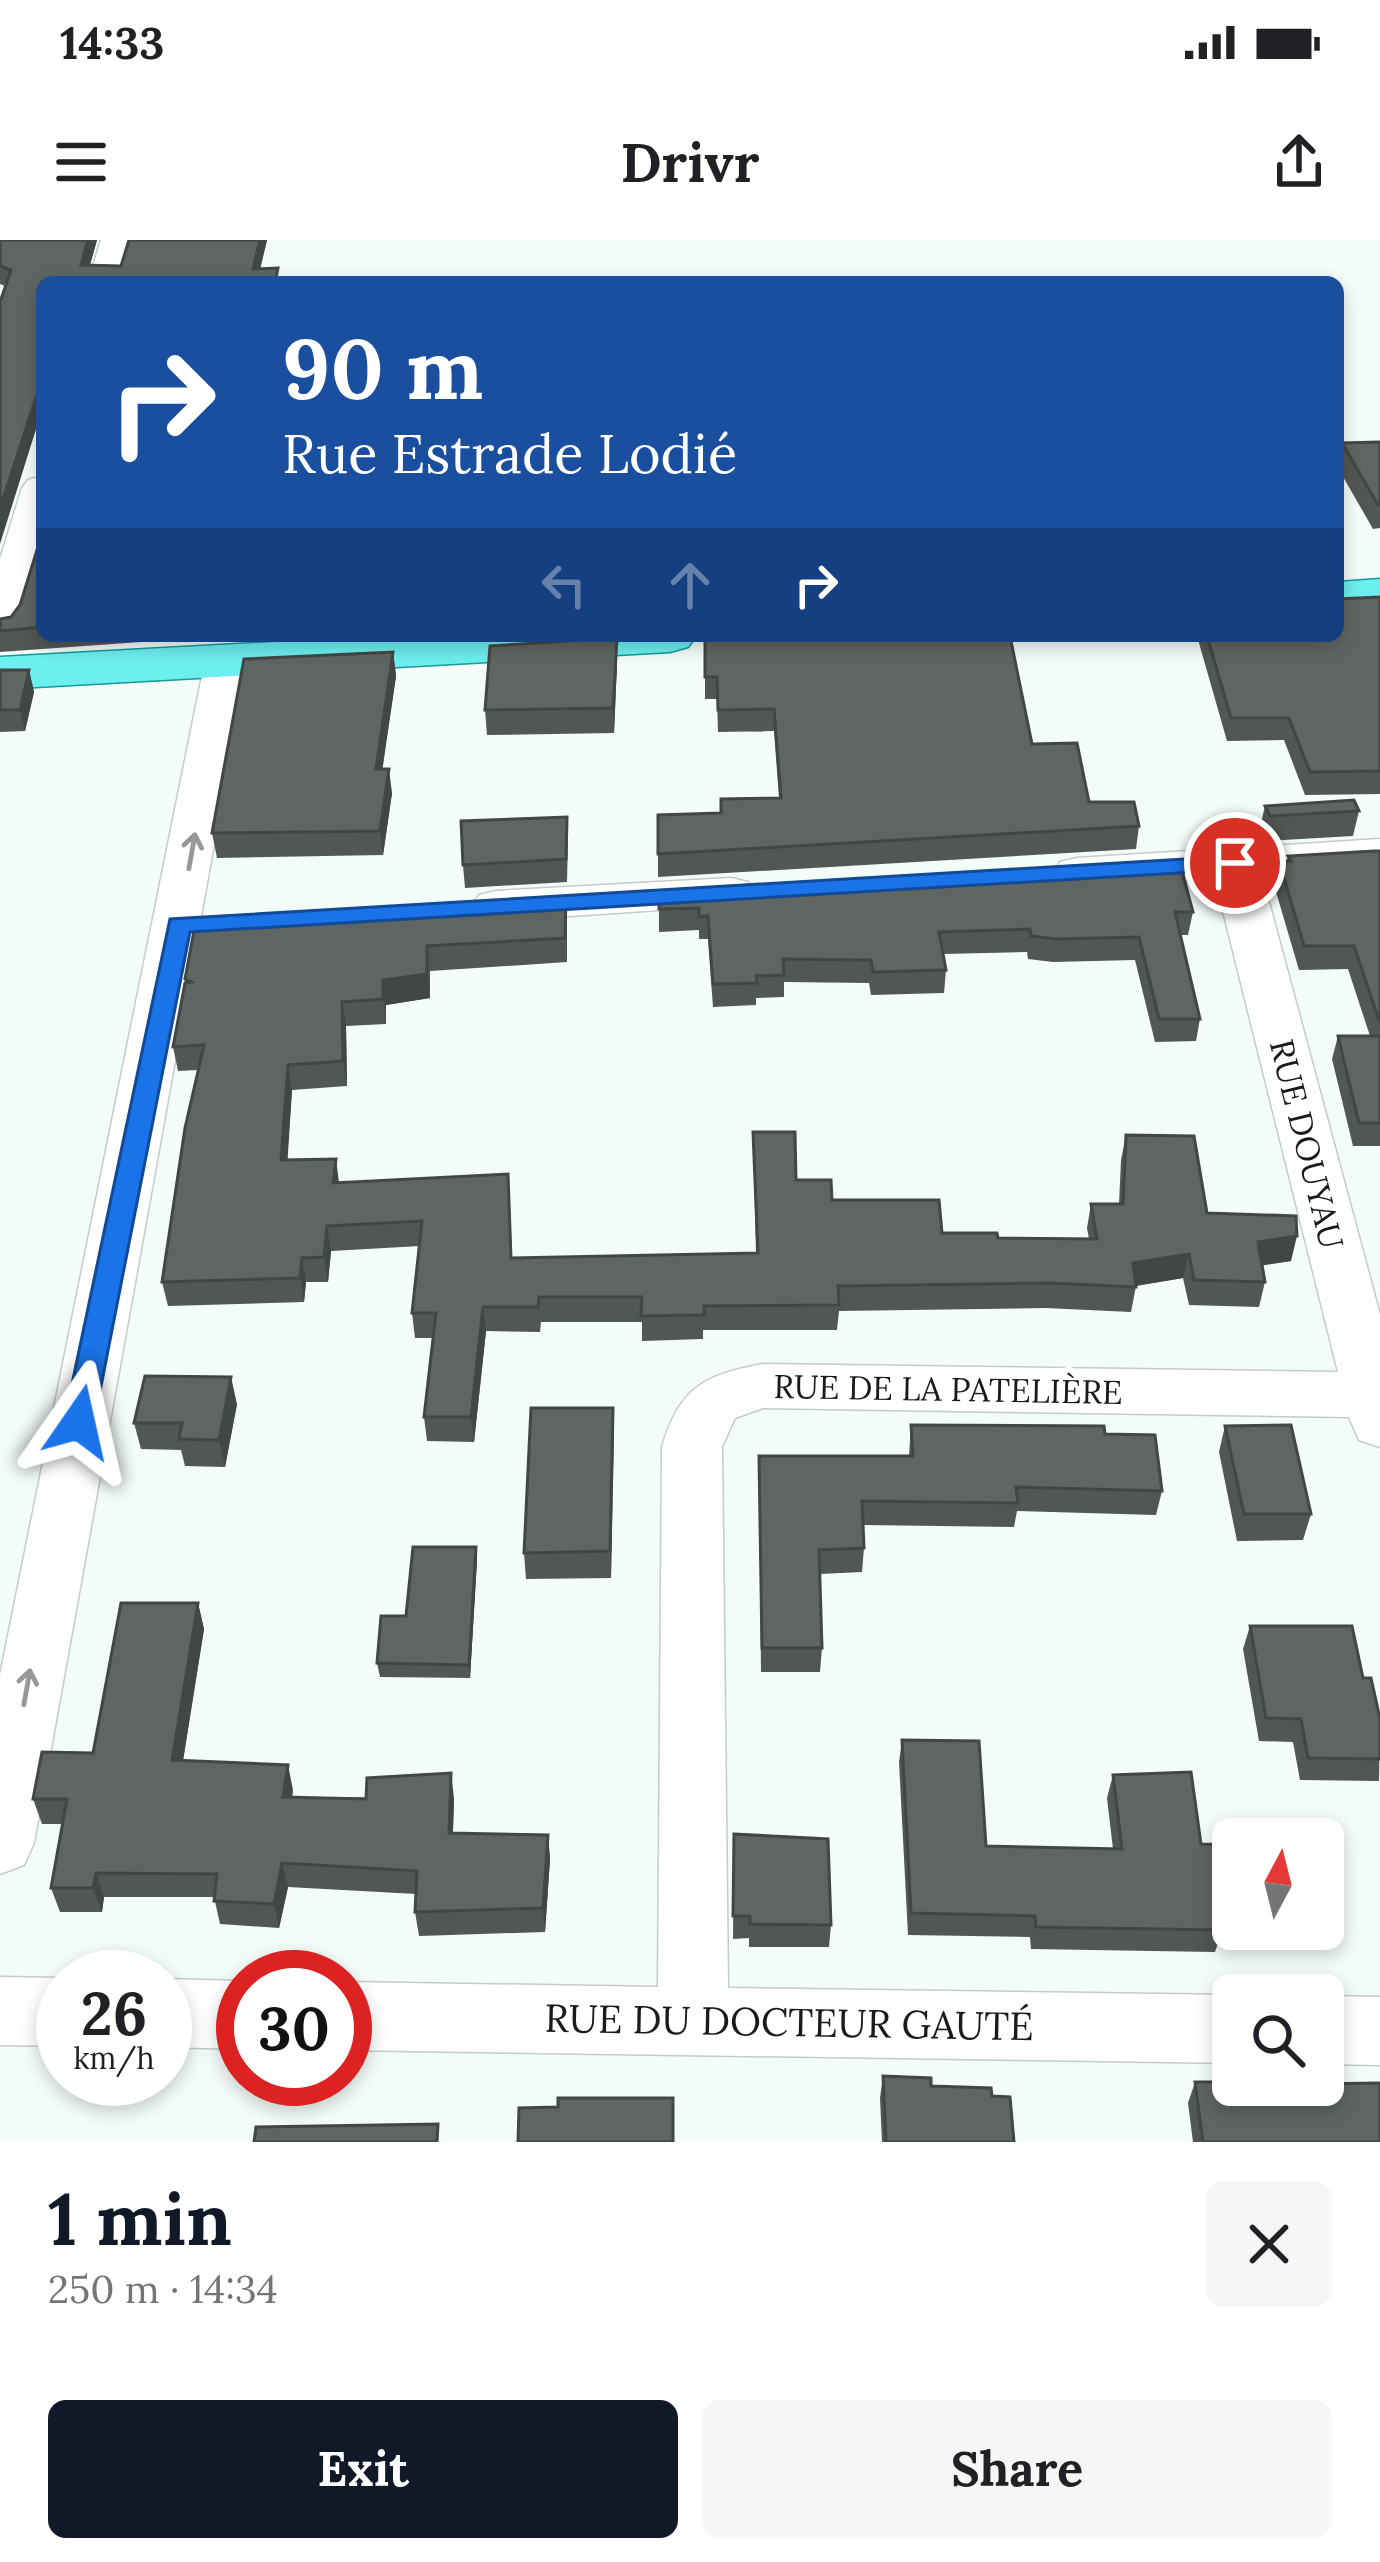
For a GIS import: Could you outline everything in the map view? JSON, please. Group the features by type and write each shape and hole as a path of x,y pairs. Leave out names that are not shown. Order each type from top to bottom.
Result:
{"main road":[{"path":"1344,597 1380,594"},
{"path":"0,673 563,642"}],"street":[{"path":"107,276 118,240"},
{"path":"0,625 36,508"},
{"path":"0,1843 36,1634 203,923 226,661"},
{"path":"1024,876 1380,854"},
{"name":"RUE DOUYAU","path":"1235,863 1378,1405"},
{"path":"461,908 766,891"},
{"name":"RUE DE LA PATELIÈRE","path":"693,2020 692,1447 700,1413 728,1392 764,1386 1378,1405"},
{"path":"0,2011 36,2012"},
{"name":"RUE DU DOCTEUR GAUTÉ","path":"372,2016 1212,2029"},
{"path":"1344,2030 1380,2031"}],"building":[{"path":"0,240 88,240 81,265 121,266 129,240 260,240 253,269 278,268 276,276 36,276 36,397 0,508 0,302 11,270 0,266"},
{"path":"1380,442 1380,505 1344,446"},
{"path":"36,553 36,628 0,631 0,619 11,617 20,605"},
{"path":"1380,597 1380,771 1310,772 1289,718 1231,718 1209,642 1344,642 1344,599"},
{"path":"617,642 613,708 485,710 490,646"},
{"path":"705,642 1011,642 1032,744 1077,743 1089,802 1134,802 1139,826 658,854 658,815 721,813 721,799 781,798 774,709 718,710 717,677 705,677"},
{"path":"393,652 376,769 389,769 380,831 212,833 244,659"},
{"path":"0,670 29,670 20,710 0,710"},
{"path":"1354,800 1359,811 1270,816 1265,806"},
{"path":"567,817 566,859 463,865 461,821"},
{"path":"1380,851 1380,1023 1354,946 1304,946 1279,861 1291,861 1288,856"},
{"path":"1148,865 1149,872 1182,871 1193,912 1175,912 1200,1019 1159,1019 1139,937 1056,939 1031,936 1030,929 939,932 946,970 873,972 871,960 783,959 784,975 756,976 757,983 713,984 708,916 699,917 699,908 659,909 659,894"},
{"path":"566,898 565,938 427,946 427,974 383,980 383,999 342,1002 343,1061 288,1065 281,1160 336,1159 333,1183 508,1174 511,1258 758,1253 753,1132 795,1132 796,1180 831,1180 832,1200 939,1200 942,1233 1097,1239 1091,1204 1123,1204 1126,1135 1194,1136 1207,1213 1296,1216 1297,1236 1258,1242 1265,1282 1194,1280 1189,1254 1133,1263 1136,1287 1049,1283 838,1286 839,1305 704,1306 704,1315 641,1316 642,1297 539,1297 538,1307 483,1307 471,1417 424,1417 436,1313 412,1313 422,1221 327,1226 324,1257 302,1258 300,1278 162,1282 185,1128 204,1045 173,1047 185,983 191,982 185,979 196,920"},
{"path":"1338,1036 1380,1036 1380,1123 1359,1123"},
{"path":"145,1376 231,1377 219,1440 179,1439 182,1423 134,1423"},
{"path":"531,1408 613,1408 610,1551 524,1553"},
{"path":"911,1425 1104,1426 1105,1434 1155,1435 1162,1491 1016,1487 1018,1503 862,1501 864,1548 819,1550 822,1648 762,1648 759,1456 913,1456"},
{"path":"1291,1425 1311,1514 1244,1514 1225,1426"},
{"path":"413,1547 476,1547 469,1665 377,1663 381,1616 406,1616"},
{"path":"121,1603 198,1603 172,1760 288,1765 283,1797 366,1799 367,1778 451,1773 449,1833 548,1835 543,1908 415,1912 417,1871 282,1863 274,1904 214,1901 217,1874 96,1873 93,1888 51,1888 67,1799 33,1799 42,1752 93,1753"},
{"path":"1250,1626 1352,1626 1363,1678 1371,1678 1380,1719 1380,1759 1308,1758 1301,1719 1266,1718"},
{"path":"902,1740 979,1741 986,1846 1122,1849 1113,1775 1191,1772 1201,1844 1212,1844 1212,1930 1036,1927 1035,1916 911,1913"},
{"path":"734,1834 828,1839 831,1925 750,1924 750,1916 733,1916"},
{"path":"883,2076 931,2078 931,2086 991,2088 992,2096 1010,2097 1014,2142 886,2142"},
{"path":"1195,2082 1212,2082 1212,2106 1344,2106 1344,2083 1380,2083 1380,2142 1203,2142"},
{"path":"558,2098 673,2098 673,2142 518,2142 519,2108 558,2107"},
{"path":"438,2124 437,2142 254,2142 256,2127"}],"route":[{"path":"79,1422 179,925 1235,863"}]}
